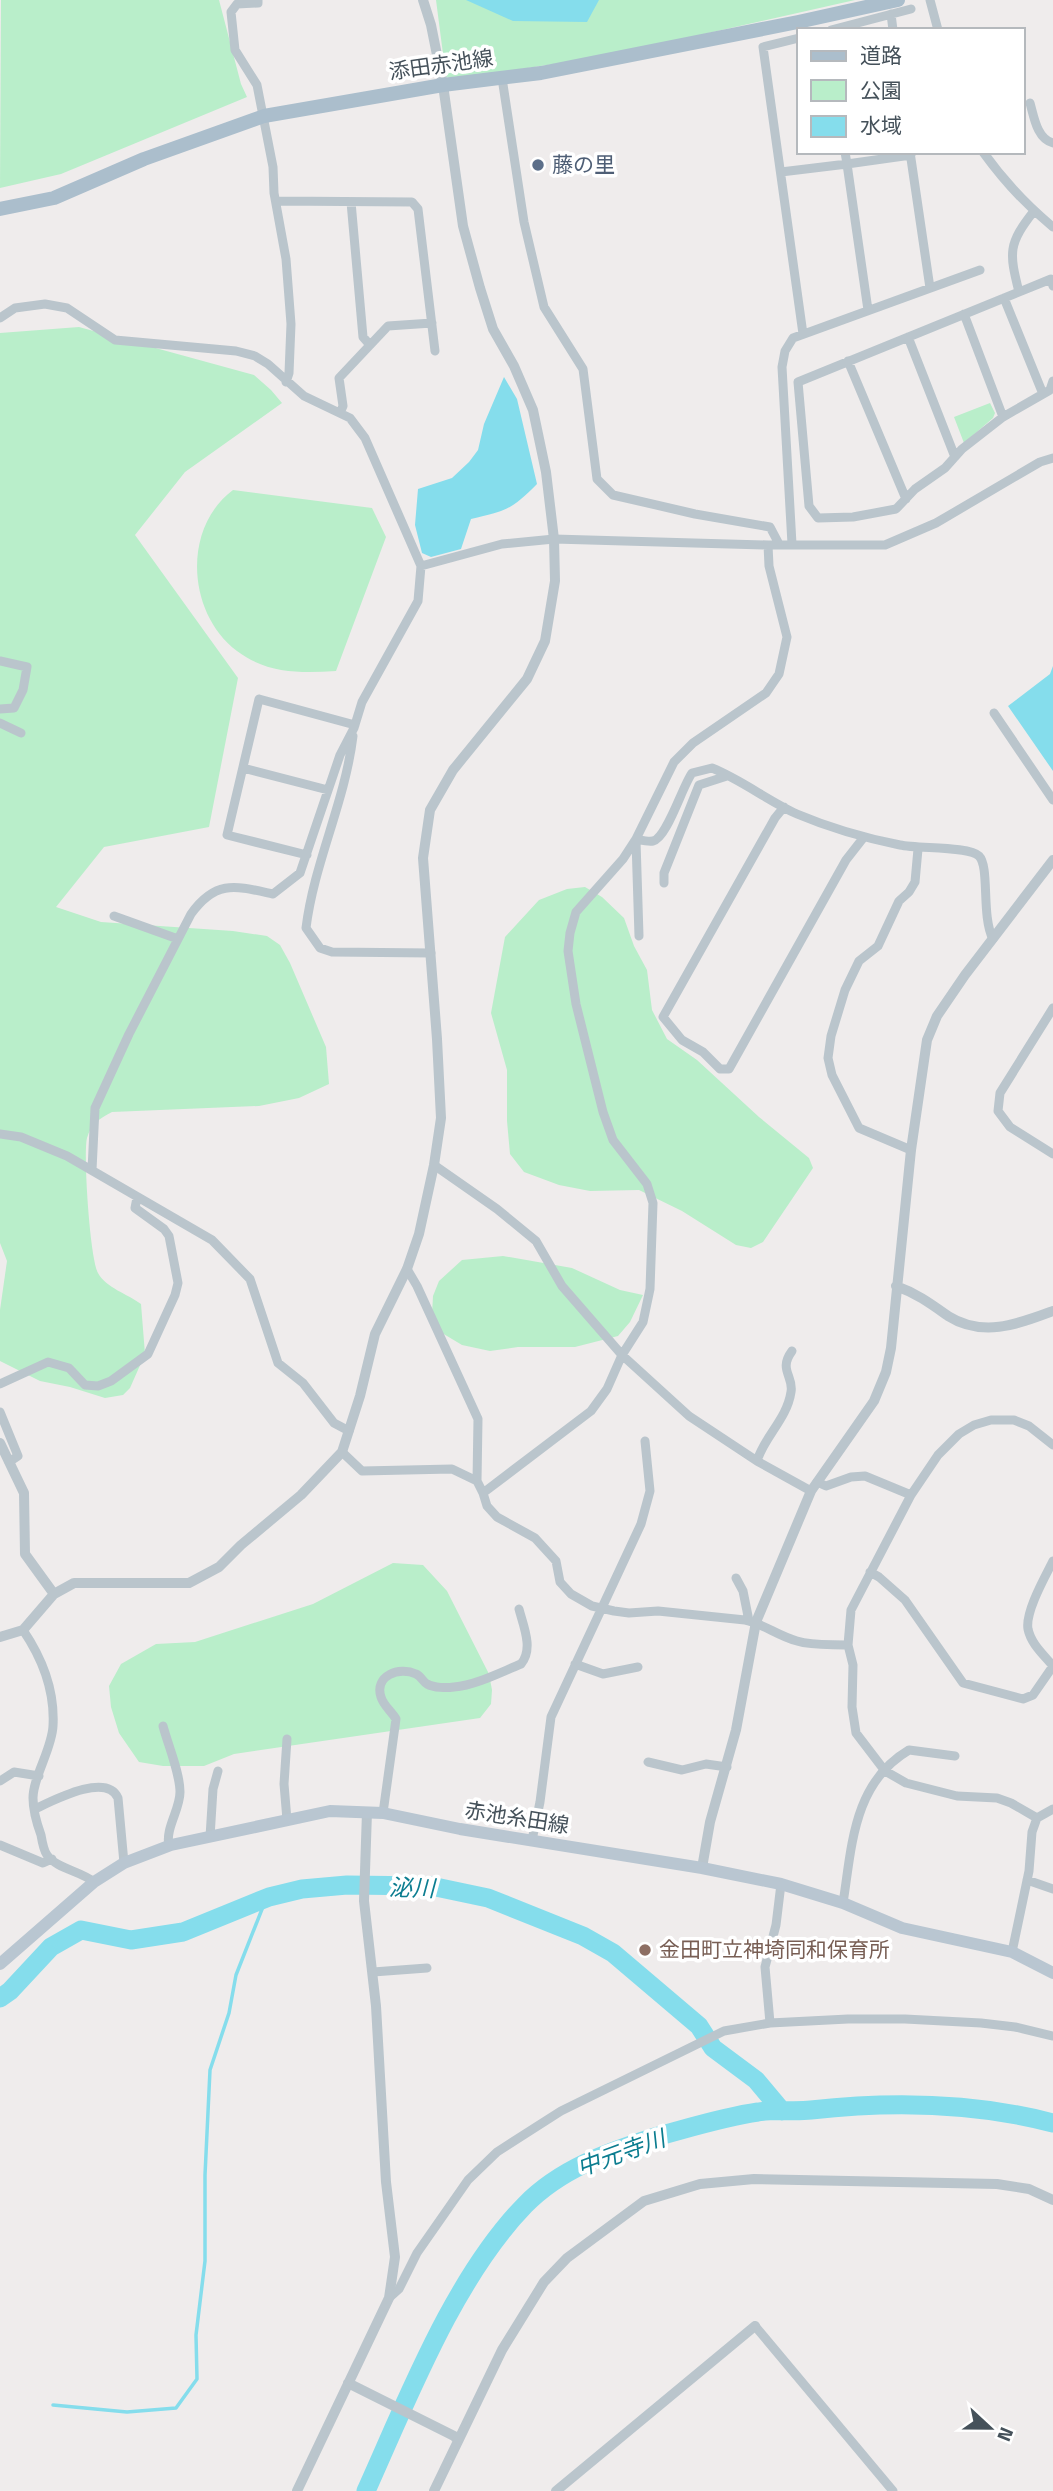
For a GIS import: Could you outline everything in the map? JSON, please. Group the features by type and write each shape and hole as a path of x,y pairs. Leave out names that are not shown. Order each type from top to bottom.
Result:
{"main road":[{"name":"添田赤池線","path":"0,209 54,198 144,159 264,116 443,85 555,70 848,18 898,0"},
{"name":"赤池糸田線","path":"0,1964 94,1882 124,1863 169,1846 287,1820 330,1811 367,1811 781,1884 843,1902 902,1928 1012,1952 1053,1973"}],"street":[{"path":"258,0 258,3 237,4 231,12 235,50 257,85 273,167 286,260 291,324 289,373 286,382"},
{"path":"0,1637 23,1630 54,1594 74,1583 188,1583 219,1567 301,1494 342,1452 360,1396 375,1334 407,1269 419,1234 441,1118 423,858 430,810 453,770 527,679 545,641 555,580 554,538 546,472 533,410 514,366 493,329 463,226 443,85 423,0"},
{"path":"930,0 937,28"},
{"path":"834,28 848,18 891,14 911,9"},
{"path":"891,14 893,28"},
{"path":"797,39 764,47 803,334"},
{"path":"502,78 524,222 544,307 583,369 597,480 613,495 695,514 770,527 779,544"},
{"path":"1030,103 1040,133 1053,143"},
{"path":"845,154 868,310"},
{"path":"781,172 905,154"},
{"path":"911,154 930,288"},
{"path":"984,154 1002,178 1053,228"},
{"path":"276,201 412,202 418,209 435,351"},
{"path":"351,202 363,337 370,345"},
{"path":"1019,292 1012,265 1012,247 1017,232 1034,211"},
{"path":"792,544 782,367 785,351 793,338 980,270"},
{"path":"1053,286 1051,279 798,382 809,506 818,518 853,517 896,509 915,489 945,468 1003,417 1050,390 1053,382"},
{"path":"1004,298 1043,394"},
{"path":"0,318 15,309 45,304 67,308 115,340 236,351 255,356 304,396 349,418 365,438 421,566 418,601 362,702 340,755 300,873 273,894 231,886 200,901 178,939 95,1108 92,1170"},
{"path":"964,314 1003,417"},
{"path":"341,413 343,406 339,378 388,326 432,323"},
{"path":"908,337 955,457"},
{"path":"848,362 906,499"},
{"path":"786,437 803,436"},
{"path":"421,566 502,544 554,538 768,545 885,545 936,523 1040,462 1053,458"},
{"path":"483,1493 591,1411 607,1389 622,1355 642,1322 650,1289 653,1203 647,1184 613,1140 603,1112 576,1004 568,951 576,912 623,859 636,839 674,762 693,743 766,693 779,674 787,637 769,566 768,545"},
{"path":"0,661 27,667 23,690 14,708 0,709"},
{"path":"307,855 228,835 259,699 354,726"},
{"path":"994,713 1053,800"},
{"path":"0,723 21,733"},
{"path":"354,726 350,759 318,865 306,928 320,948 332,952 431,953"},
{"path":"243,768 328,790"},
{"path":"636,839 652,842 662,836 685,782 692,773 712,768 816,821 918,849 970,850 980,857 985,868 987,928 993,939"},
{"path":"664,883 664,873 699,785 727,776"},
{"path":"784,807 775,818 663,1017 682,1040 703,1052 720,1069 729,1069 846,860 864,836"},
{"path":"636,839 639,936"},
{"path":"911,1150 859,1128 832,1075 828,1058 831,1036 845,990 859,961 878,946 899,901 915,882 918,849"},
{"path":"702,1868 710,1822 736,1730 752,1621 814,1486 874,1401 886,1372 891,1348 911,1150 927,1040 937,1016 1053,860"},
{"path":"114,916 178,939"},
{"path":"1053,1008 1000,1093 998,1111 1010,1127 1053,1154"},
{"path":"0,1134 44,1144 212,1240 250,1279 278,1363 303,1382 334,1423 349,1431"},
{"path":"434,1165 497,1209 536,1241 562,1286 622,1355 689,1416 757,1461 814,1486 826,1486 851,1477 865,1476 911,1495"},
{"path":"0,1384 48,1362 69,1368 85,1385 98,1386 111,1381 148,1354 176,1295 178,1283 169,1236 164,1229 135,1208 137,1198"},
{"path":"407,1269 478,1419 477,1481 487,1506 497,1517 535,1538 556,1561 561,1582 570,1594 592,1606 602,1608 629,1613 670,1612 752,1621 768,1631 799,1642 848,1646"},
{"path":"896,1286 913,1292 951,1318 972,1327 1003,1329 1053,1311"},
{"path":"757,1461 759,1452 778,1426 790,1399 792,1388 785,1367 792,1351"},
{"path":"0,1412 18,1456 9,1462"},
{"path":"1037,1818 997,1798 957,1797 905,1783 885,1771 856,1733 852,1707 853,1665 848,1646 851,1610 870,1572 911,1495 938,1455 959,1434 974,1425 992,1420 1014,1420 1030,1426 1053,1445"},
{"path":"532,1840 540,1802 551,1717 642,1524 650,1491 645,1441"},
{"path":"0,1443 24,1493 25,1554 54,1594"},
{"path":"342,1452 362,1471 452,1469 477,1481"},
{"path":"870,1572 905,1600 963,1683 1023,1699 1032,1695 1053,1666 1034,1644 1027,1627 1032,1607 1053,1561"},
{"path":"736,1578 752,1621"},
{"path":"383,1813 396,1719 381,1700 379,1689 383,1679 390,1673 406,1671 419,1675 426,1684 456,1687 521,1664 527,1658 528,1647 519,1609"},
{"path":"23,1630 32,1642 45,1671 53,1702 53,1728 33,1797 47,1855 94,1882"},
{"path":"575,1664 603,1674 638,1667"},
{"path":"163,1726 180,1790 178,1807 167,1838 169,1846"},
{"path":"287,1739 284,1784 287,1820"},
{"path":"843,1902 857,1816 865,1795 885,1771 909,1751 955,1756"},
{"path":"649,1762 682,1770 706,1764 727,1767"},
{"path":"210,1837 213,1789 218,1771"},
{"path":"0,1781 14,1772 39,1776"},
{"path":"35,1809 98,1785 110,1788 116,1792 118,1798 124,1863"},
{"path":"1012,1952 1027,1880 1032,1832 1037,1818 1053,1809"},
{"path":"297,2491 352,2385 389,2298 395,2258 386,2182 373,1972 365,1901 367,1811"},
{"path":"0,1845 43,1863 52,1859"},
{"path":"1027,1880 1053,1889"},
{"path":"770,2023 765,1967 776,1925 781,1884"},
{"path":"373,1972 427,1968"},
{"path":"389,2298 399,2289 417,2253 468,2180 497,2152 561,2111 724,2031 770,2023 905,2019 981,2023 1015,2027 1053,2036"},
{"path":"434,2491 456,2438 502,2350 544,2282 567,2258 644,2201 701,2184 789,2178 997,2183 1029,2189 1053,2200"},
{"path":"556,2491 755,2326 893,2491"},
{"path":"352,2385 456,2438"}],"green space":[{"path":"1,0 219,0 241,84 247,97 61,174 0,188"},
{"path":"436,0 855,0 606,56 455,79 446,77"},
{"path":"79,327 254,375 282,403 185,472 135,535 238,678 209,827 104,847 56,907 101,922 233,931 267,936 280,945 290,963 326,1047 329,1084 299,1098 259,1106 112,1112 93,1125 87,1138 86,1164 95,1264 106,1283 141,1304 145,1354 130,1388 123,1395 105,1398 40,1381 0,1361 0,1310 7,1261 0,1243 0,333"},
{"path":"990,403 995,413 993,418 964,443 954,417"},
{"path":"233,490 372,508 386,537 336,671 297,672 272,668 248,659 220,635 208,615 200,593 197,570 199,548 205,526 216,506"},
{"path":"585,887 602,897 624,918 634,946 647,970 652,1010 667,1039 697,1060 809,1158 813,1168 763,1242 751,1248 736,1245 682,1211 639,1190 590,1191 559,1185 524,1172 510,1154 507,1070 491,1013 505,937 539,900 567,889"},
{"path":"503,1256 572,1268 620,1290 643,1295 630,1322 618,1336 575,1347 518,1347 490,1351 462,1345 442,1333 432,1314 433,1296 439,1281 462,1260"},
{"path":"393,1563 423,1565 447,1591 489,1674 491,1704 480,1718 234,1754 204,1766 163,1766 139,1762 119,1733 111,1707 109,1686 121,1664 156,1644 195,1642 313,1604"}],"water":[{"path":"466,0 599,0 587,22 513,21"},
{"path":"504,377 517,399 537,484 507,508 471,519 461,549 431,557 422,553 415,525 418,489 452,478 469,462 478,450 484,424"},
{"path":"1053,666 1053,771 1008,706 1050,674"}],"waterway":[{"name":"泌川","path":"0,1998 10,1991 51,1947 81,1930 131,1940 183,1932 269,1897 302,1889 347,1885 431,1886 488,1898 583,1936 613,1953 699,2026 713,2048 756,2080 782,2111"},
{"path":"53,2405 127,2412 176,2408 197,2379 196,2335 205,2261 205,2175 210,2070 229,2013 236,1975 266,1899"},
{"name":"中元寺川","path":"366,2491 435,2340 476,2267 525,2205 553,2181 569,2172 602,2156 655,2137 765,2111 805,2111 872,2105 932,2105 993,2111 1053,2123"}],"place":[{"name":"藤の里","path":"538,165"},
{"name":"金田町立神埼同和保育所","path":"645,1950"}]}
